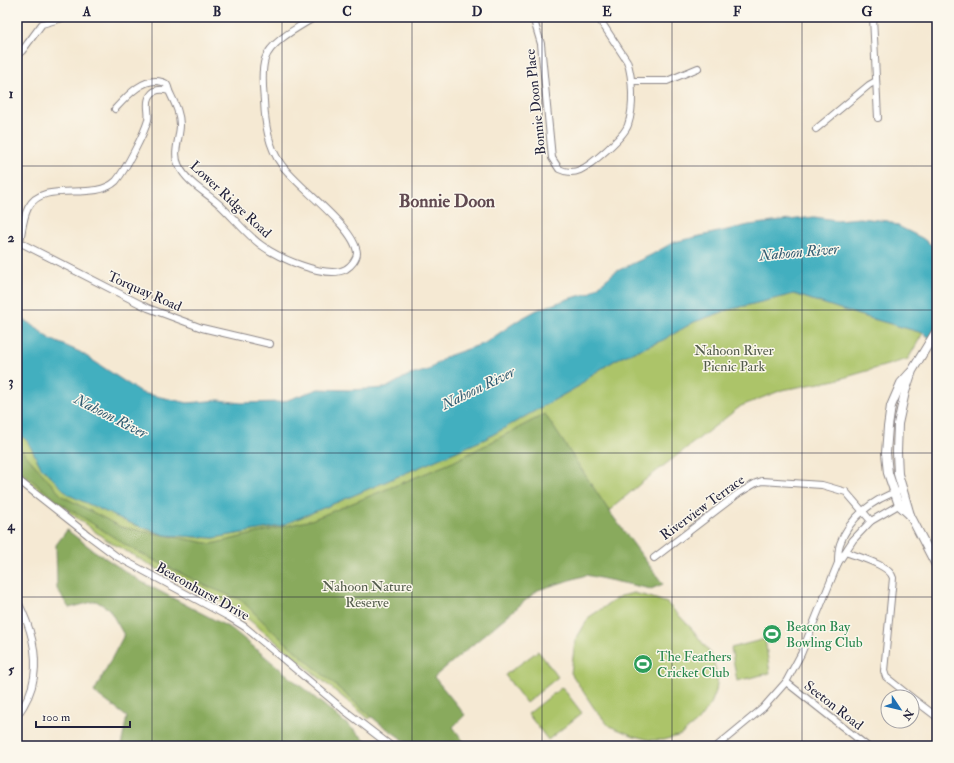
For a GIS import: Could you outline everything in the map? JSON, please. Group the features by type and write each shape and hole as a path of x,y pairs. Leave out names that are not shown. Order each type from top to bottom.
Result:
{"main road":[{"path":"910,516 899,505 898,424 905,392 912,371 937,330"},
{"path":"898,491 906,501 910,516 937,567"}],"street":[{"path":"17,56 42,24 66,17"},
{"name":"Lower Ridge Road","path":"169,91 177,108 180,122 176,159 178,166 187,178 220,204 252,238 268,250 321,271 334,272 344,270 351,265 356,257 357,253 353,241 345,229 304,190 282,166 273,150 265,119 263,65 266,55 275,44 314,17"},
{"name":"Bonnie Doon Place","path":"533,17 540,44 552,158 559,169 572,172 579,170 616,142 628,126 630,119 632,81 627,61 598,17"},
{"path":"873,17 878,118"},
{"path":"632,81 666,81 698,68"},
{"path":"19,241 26,212 33,202 40,196 49,193 102,189 111,185 116,180 145,128 149,116 147,103 149,96 158,90 169,91 168,86 164,82 157,80 150,81 132,92 116,109"},
{"path":"816,129 869,85 876,81"},
{"name":"Torquay Road","path":"19,241 96,283 148,308 202,328 270,344"},
{"name":"Beaconhurst Drive","path":"17,479 116,556 245,627 344,710 391,746"},
{"name":"Riverview Terrace","path":"654,558 739,494 756,483 762,481 822,485 846,492 871,521"},
{"path":"838,563 842,539 862,511 877,501 898,491"},
{"path":"717,746 763,708 786,682 801,654 838,563 858,534 871,521 906,501"},
{"path":"846,552 882,566 892,575 884,671 886,677 900,689"},
{"path":"17,600 27,622 33,647 35,670 31,689 17,716"},
{"name":"Seeton Road","path":"786,682 867,746"},
{"path":"920,705 937,717"}],"green space":[{"name":"Nahoon Nature Reserve","path":"794,294 859,315 923,333 908,359 836,380 782,390 741,406 640,484 369,719 236,609 157,569 105,539 17,473 17,431 28,442 41,467 70,495 130,523 165,535 214,538 280,526 485,439 579,386 591,375 617,359 663,340 694,322 728,310"},
{"name":"Nahoon Nature Reserve","path":"545,414 609,511 663,584 651,589 586,575 538,590 434,677 465,715 453,727 467,746 412,746 379,723 277,635 241,600 206,586 132,549 56,500 17,468 17,445 62,496 121,527 212,544 311,520 453,462"},
{"path":"67,530 93,550 140,581 232,629 373,746 121,746 127,717 94,692 124,635 109,609 96,601 69,608 57,589 56,545"},
{"name":"The Feathers Cricket Club","path":"634,593 667,603 692,629 711,654 718,676 716,691 711,704 697,722 681,735 664,740 650,740 634,736 609,726 594,708 571,673 575,641 589,617 621,596"},
{"path":"765,639 770,673 737,681 731,648"},
{"path":"538,651 558,677 526,703 505,675"},
{"path":"562,687 582,713 548,740 528,714"}],"water":[{"name":"Nahoon River","path":"814,217 837,220 859,218 888,221 922,238 937,249 937,343 923,333 859,315 794,294 728,310 694,322 663,340 617,359 591,375 579,386 485,439 280,526 214,538 165,535 130,523 69,495 41,467 28,442 17,431 17,317 30,323 50,339 80,352 142,393 188,403 219,400 241,403 282,402 318,389 349,390 386,388 407,376 429,370 445,357 485,343 517,321 537,310 590,293 615,272 674,242 749,225"}],"place":[{"name":"Beacon Bay Bowling Club","path":"772,634"},
{"name":"The Feathers Cricket Club","path":"643,664"}],"district":[{"name":"Bonnie Doon","path":"447,201"}],"park label":[{"name":"Nahoon River Picnic Park","path":"734,358"}]}
